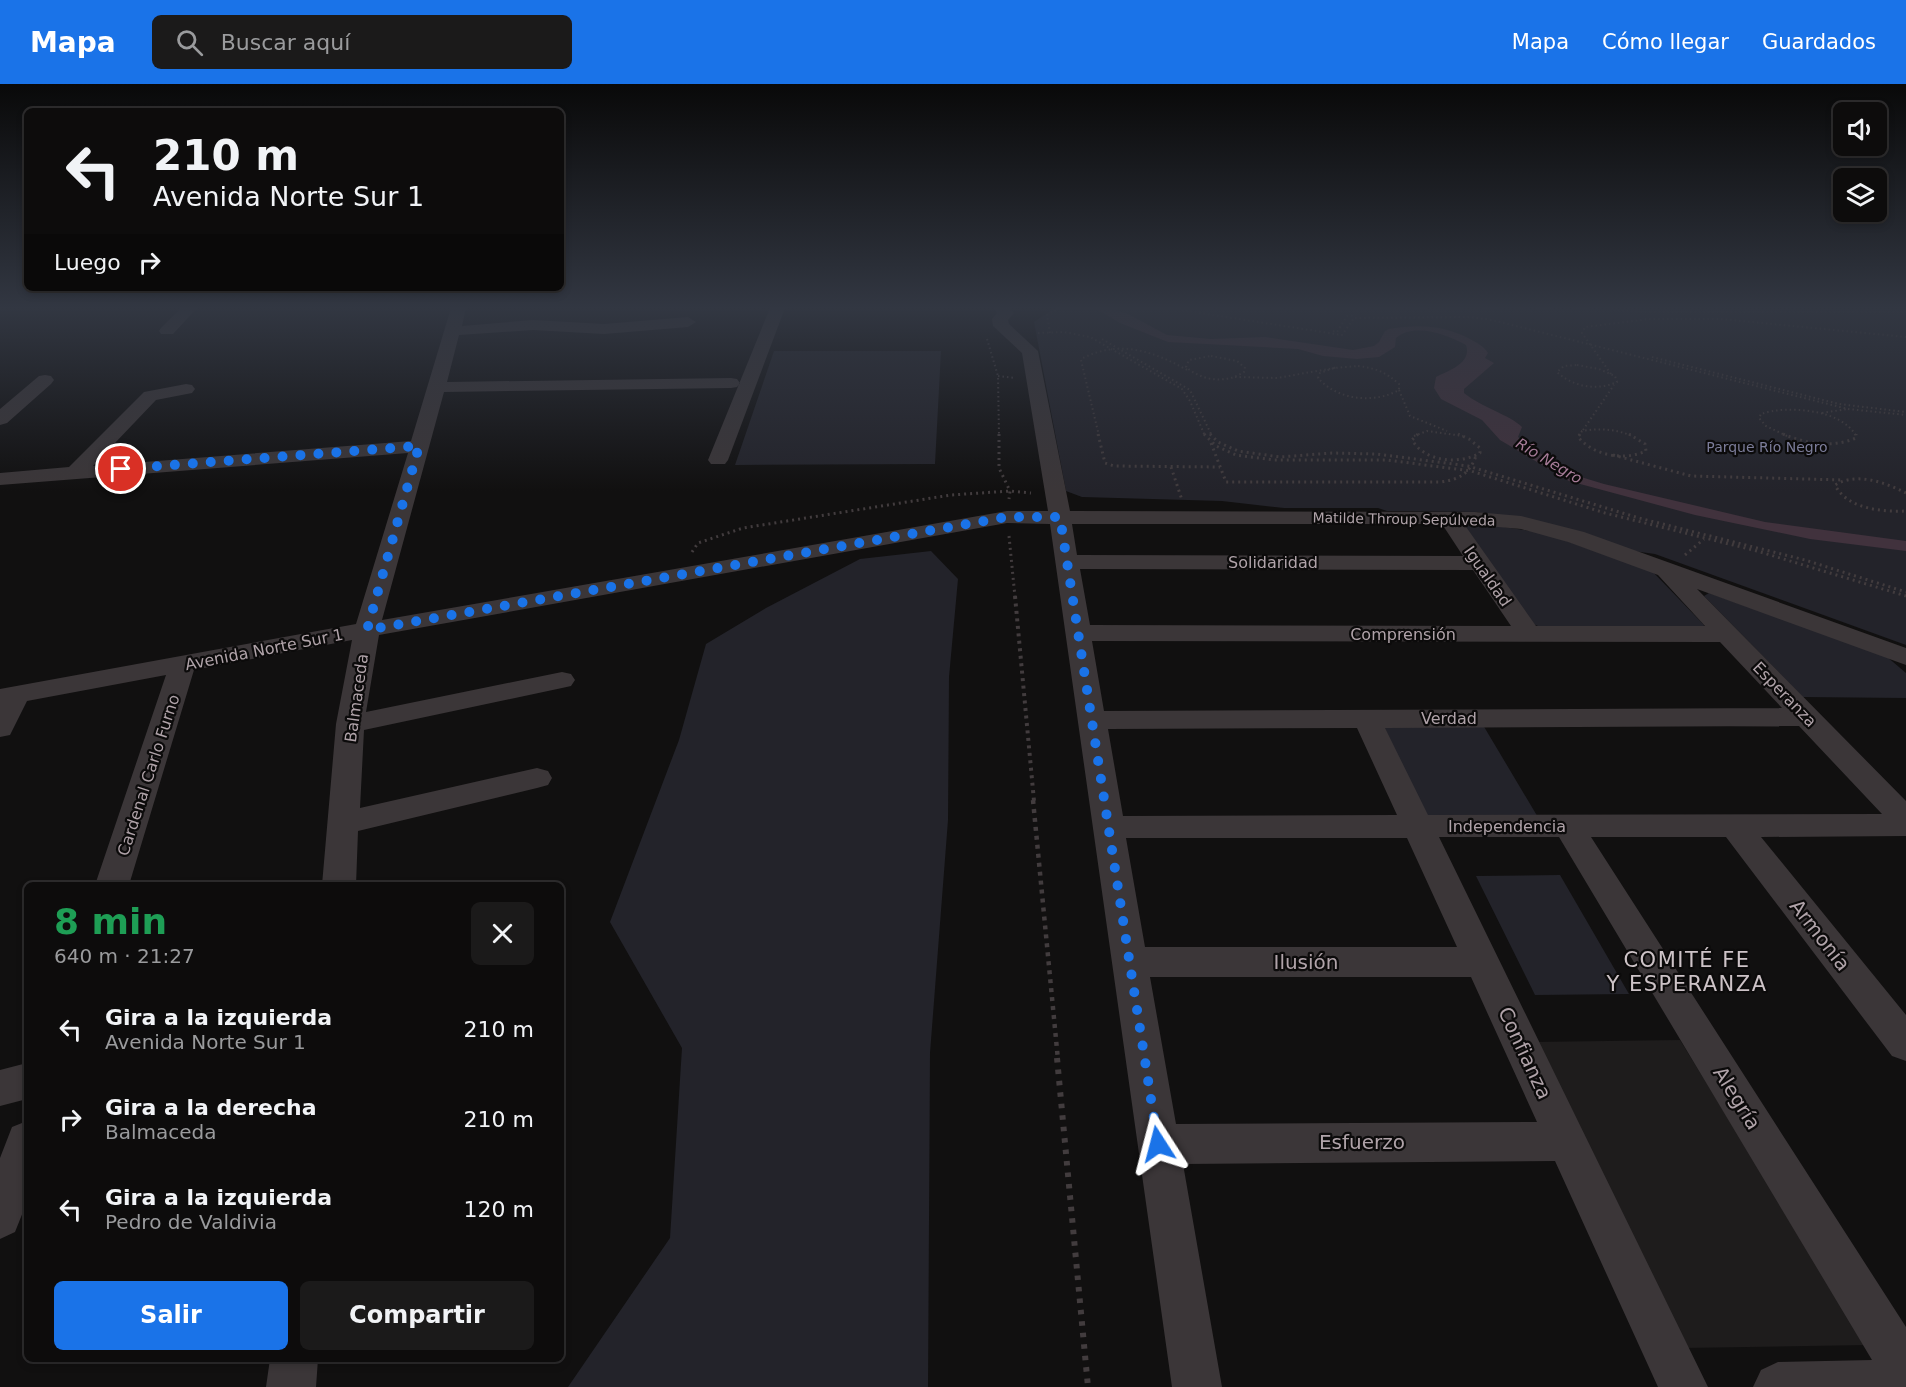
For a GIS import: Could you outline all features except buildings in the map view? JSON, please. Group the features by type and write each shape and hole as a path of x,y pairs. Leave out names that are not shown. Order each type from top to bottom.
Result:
{"street":[{"name":"Balmaceda","path":"339,882 350,724 367,630 442,369"},
{"path":"718,460 754,369"},
{"path":"1033,369 1067,562 1197,1387"},
{"path":"0,419 45,380"},
{"path":"437,387 731,383"},
{"path":"75,473 150,396 186,389"},
{"path":"4,483 75,473 419,446"},
{"name":"Avenida Norte Sur 1","path":"9,697 675,574 1057,507"},
{"name":"Matilde Throup Sepúlveda","path":"1057,507 1188,517 1490,519 1536,526 1576,537 1664,568 1896,653"},
{"name":"Igualdad","path":"1448,518 1529,634"},
{"name":"Solidaridad","path":"1067,562 1479,562"},
{"name":"Esperanza","path":"1664,568 1906,820"},
{"name":"Comprensión","path":"1078,633 1727,634"},
{"path":"1896,653 1906,667"},
{"name":"Cardenal Carlo Furno","path":"113,882 183,664"},
{"path":"350,724 562,680"},
{"path":"0,728 9,697"},
{"name":"Verdad","path":"1092,720 1807,717"},
{"name":"Confianza","path":"1367,719 1683,1387"},
{"path":"344,824 537,778"},
{"name":"Armonía","path":"1734,825 1906,1044"},
{"name":"Independencia","path":"1108,827 1906,825"},
{"name":"Alegría","path":"1568,826 1906,1371"},
{"name":"Ilusión","path":"1130,962 1482,962"},
{"path":"0,1088 24,1081"},
{"name":"Esfuerzo","path":"1158,1144 1566,1141"},
{"path":"0,1217 24,1149"},
{"path":"291,1387 294,1362"},
{"path":"1778,1387 1906,1383"}],"path":[{"path":"996,369 998,376 999,468 1010,490 1007,517 1088,1387"},
{"path":"1083,369 1105,463 1114,466 1220,467"},
{"path":"1147,369 1182,389 1190,401 1205,436 1224,451 1262,459 1387,460 1472,469 1605,513 1757,551 1886,590 1906,593"},
{"path":"1154,369 1190,390 1209,433 1218,442 1238,451 1280,457 1332,453 1377,454 1472,469 1628,515 1805,560 1906,593"},
{"path":"1185,369 1204,377 1277,378 1327,369"},
{"path":"1235,377 1244,372 1245,369"},
{"path":"1332,369 1320,373 1318,378 1321,383 1337,392 1375,398 1394,394 1399,390"},
{"path":"1210,442 1226,482 1441,482 1460,479 1472,469 1476,456 1480,453 1480,448 1476,443 1410,416 1405,409 1399,384 1395,379 1386,374 1365,369"},
{"path":"1561,369 1557,372 1562,377 1581,384 1597,386 1614,384"},
{"path":"1598,369 1611,374"},
{"path":"1607,369 1617,379 1578,437 1583,444 1663,470 1691,476 1862,479 1906,492"},
{"path":"1691,369 1848,409 1906,413"},
{"path":"1695,369 1839,404 1906,413"},
{"path":"1817,413 1852,428 1856,438 1841,444 1813,442 1783,435 1759,418 1766,410 1775,409 1817,413 1848,409"},
{"path":"1582,431 1602,429 1619,431 1635,437 1647,448 1643,453 1637,455 1613,455"},
{"path":"1459,435 1427,431 1414,436 1412,440 1418,450 1437,457 1459,460 1476,456"},
{"path":"1171,467 1188,517"},
{"path":"1844,480 1838,482 1835,489 1854,502 1877,509 1906,511"},
{"path":"675,574 698,543 743,528 951,495 1010,490 1057,507"},
{"path":"1886,590 1901,590"}],"shaded area":[{"path":"1680,1040 1868,1345 1683,1348 1533,1042"}],"green space":[{"path":"768,369 940,369 935,464 735,465"},
{"name":"Parque Río Negro","path":"1043,369 1906,369 1906,645 1655,554 1633,551 1478,512 1387,511 1378,508 1284,508 1222,501 1082,497 1066,491"},
{"path":"1464,523 1544,533 1653,572 1704,625 1703,628 1548,630 1528,622 1461,527"},
{"path":"931,551 958,579 949,677 948,820 930,1053 928,1387 568,1387 670,1238 682,1048 610,922 679,740 706,644 766,608 860,559"},
{"path":"1709,593 1886,656 1906,673 1906,698 1803,697 1704,596"},
{"path":"1483,725 1539,819 1426,816 1382,727"},
{"path":"1560,875 1629,994 1535,995 1476,876"}],"water":[{"name":"Río Negro","path":"1453,369 1487,369 1464,389 1464,393 1517,423 1522,427 1518,437 1538,452 1581,477 1765,522 1906,541 1906,551 1810,539 1695,515 1569,481 1500,440 1482,420 1441,399 1434,388 1436,377"}],"district":[{"name":"COMITÉ FE Y ESPERANZA","path":"1687,972"}],"route":[{"path":"121,469 419,446 367,630 1007,517 1060,517 1158,1144"}]}
